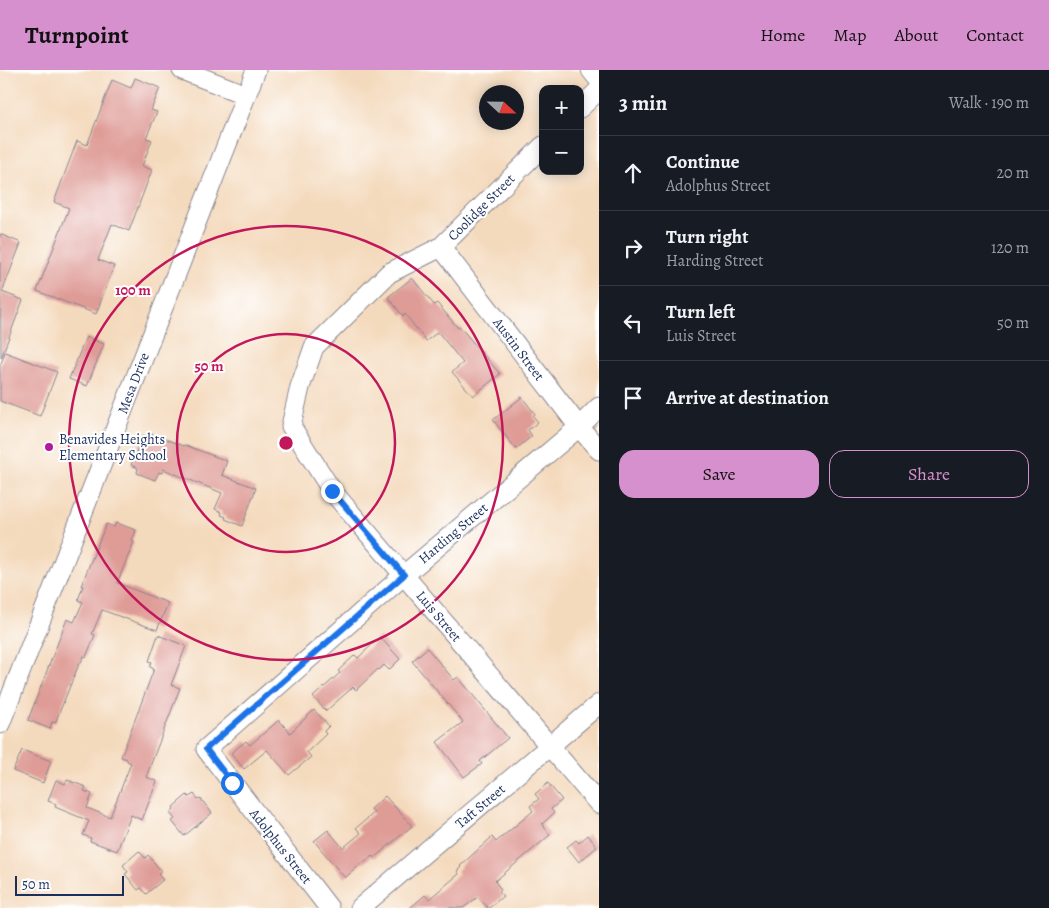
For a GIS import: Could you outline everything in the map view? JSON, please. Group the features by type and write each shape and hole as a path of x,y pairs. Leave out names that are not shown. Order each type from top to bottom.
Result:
{"street":[{"path":"182,70 246,95"},
{"name":"Mesa Drive","path":"0,724 256,70"},
{"path":"591,70 599,80"},
{"path":"584,104 599,90"},
{"name":"Coolidge Street","path":"441,247 539,150"},
{"name":"Austin Street","path":"441,247 599,450"},
{"name":"Luis Street","path":"441,247 389,273 314,347 300,388 291,426 332,491 599,804"},
{"name":"Harding Street","path":"214,760 206,749 599,407"},
{"name":"Taft Street","path":"360,908 599,704"},
{"name":"Adolphus Street","path":"214,760 329,908"}],"building":[{"path":"135,78 160,88 151,110 157,112 146,138 152,140 142,166 152,170 129,231 112,224 98,260 114,266 96,314 37,291 69,208 54,202 77,141 87,145 112,80 131,88"},
{"path":"0,234 21,243 2,292 23,300 1,358"},
{"path":"412,278 434,305 437,303 458,328 460,327 500,374 473,396 452,372 463,363 438,332 426,341 405,314 403,316 388,297"},
{"path":"86,337 104,344 87,386 69,379"},
{"path":"5,352 57,372 40,416 0,401 0,366"},
{"path":"522,397 535,414 533,416 538,422 528,430 532,436 516,449 493,420"},
{"path":"152,434 227,461 222,475 256,488 242,526 225,519 226,517 221,515 222,512 215,509 222,493 163,469 162,473 159,472 155,480 137,473 138,468 131,465 143,435 150,439"},
{"path":"116,523 136,530 132,541 134,542 117,583 168,603 157,630 102,610 92,634 95,635 86,657 84,656 79,664 55,723 52,722 50,729 28,720 67,619 74,622 83,602 78,600 83,586 81,586 106,524 114,527"},
{"path":"158,635 186,646 171,685 180,688 146,777 157,781 142,820 131,815 117,851 90,841 91,838 83,835 89,821 55,807 56,804 48,801 56,780 65,784 67,780 86,787 84,791 92,794 87,808 110,817 131,763 121,757 154,669 150,667 152,662 149,661"},
{"path":"380,637 400,659 389,670 384,665 378,669 356,690 353,687 326,711 313,697 340,673 338,671 355,655 358,658"},
{"path":"427,648 454,680 458,677 508,738 480,761 482,764 464,777 437,742 463,722 412,661"},
{"path":"314,710 329,726 324,731 326,734 307,752 311,757 289,775 267,750 244,769 231,753 246,741 250,745 279,720 290,733"},
{"path":"22,750 51,761 43,783 13,771"},
{"path":"548,783 562,800 551,809 554,813 542,824 550,835 495,881 501,890 499,892 503,896 489,908 478,897 463,908 410,908 425,895 429,899 459,874 457,871 460,866 492,837 496,842 533,811 530,806 539,799 535,794"},
{"path":"194,794 198,799 200,798 212,813 184,836 172,821 175,819 170,813 174,809 173,807 187,795 189,797"},
{"path":"385,796 412,826 374,858 372,856 363,862 345,878 314,841 328,830 343,848 361,833 356,828 374,813 371,809"},
{"path":"588,835 597,847 579,862 567,847 576,840 579,843"},
{"path":"139,851 145,858 148,855 161,871 158,874 163,880 146,894 141,888 138,890 125,874 128,872 123,865"}],"place":[{"name":"Benavides Heights Elementary School","path":"49,447"}],"route":[{"path":"232,783 206,749 404,575 332,491"}]}
